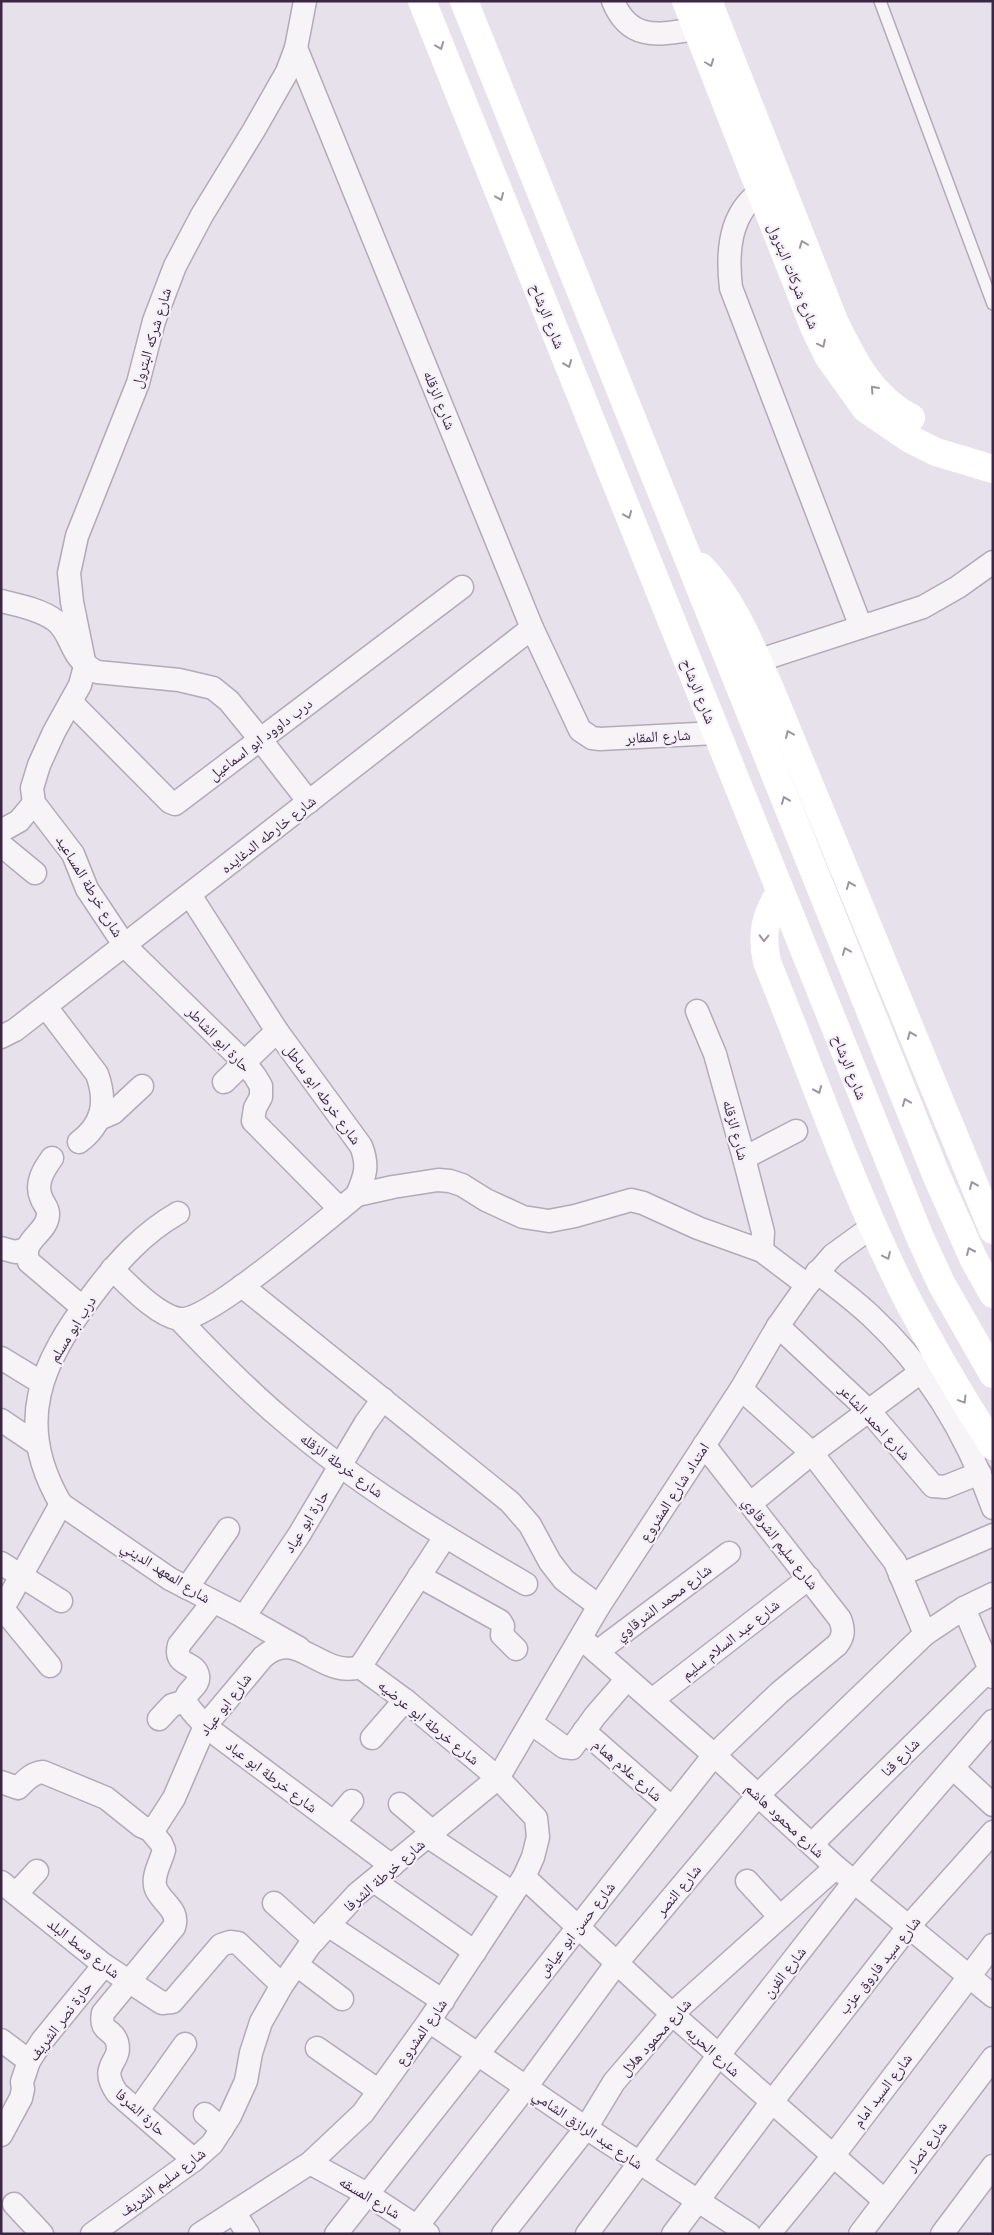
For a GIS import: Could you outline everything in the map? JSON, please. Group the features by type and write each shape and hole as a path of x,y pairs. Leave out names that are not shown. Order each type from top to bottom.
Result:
{"main road":[{"name":"شارع الرشاح","path":"422,1 919,1235 941,1283 993,1374"},
{"path":"464,1 937,1177 974,1260 993,1294"},
{"name":"شارع شركات البترول","path":"686,1 769,186 855,364 874,390 898,411 953,440 993,451"},
{"name":"شارع شركات البترول","path":"708,1 814,327 828,356 856,398 866,409 910,439 936,452 993,469"},
{"path":"683,547 715,583 744,632 993,1230"},
{"path":"780,893 766,918 764,947 766,962 873,1226 905,1294 927,1335 964,1402 993,1446"}],"street":[{"name":"شارع شركه البترول","path":"85,666 72,602 69,573 77,536 138,383 154,321 175,266 202,215 287,72 296,48 305,1"},
{"path":"613,1 617,11 625,21 645,32 656,35 697,29"},
{"name":"شارع الزقله","path":"296,48 532,628 580,730 592,738 600,739"},
{"path":"769,186 745,206 735,223 730,244 728,266 731,288 861,627"},
{"path":"757,661 923,607 958,587 993,562"},
{"name":"درب داوود ابو اسماعيل","path":"71,702 170,802 175,804 462,587"},
{"path":"1,601 43,614 57,622 75,654 85,666 97,672 179,680 213,688 229,701 308,802"},
{"name":"شارع خارطه الدغايده","path":"1,1037 15,1030 46,1007 532,628"},
{"path":"1,831 19,821 34,803 32,788 39,765 80,685 85,666"},
{"name":"شارع المقابر","path":"600,739 716,733"},
{"name":"شارع خرطة المساعيد","path":"34,803 73,854 87,888 125,946"},
{"path":"1,846 35,873"},
{"name":"شارع خرطه ابو ساطل","path":"190,895 278,1031 361,1146 367,1160 364,1178 357,1195"},
{"name":"حارة ابو الشاطر","path":"125,946 244,1062 261,1086 261,1097 255,1108 253,1121 340,1209"},
{"path":"46,1007 97,1074 102,1091 99,1119 91,1133 79,1142"},
{"name":"شارع الزقله","path":"697,1011 715,1054 744,1158 763,1232 762,1251"},
{"path":"224,1082 278,1031"},
{"path":"99,1119 113,1113 142,1086"},
{"path":"744,1158 796,1131"},
{"path":"52,1158 46,1167 39,1189 48,1215 46,1223 30,1240 27,1249 29,1262 83,1308"},
{"path":"112,1269 147,1301 165,1313 179,1319 189,1319 242,1286 357,1195 438,1180 450,1181 462,1185 486,1200 523,1217 549,1221 575,1216 631,1200 643,1203 698,1228 762,1251 812,1278 872,1316 922,1371 951,1415 980,1473 993,1508"},
{"name":"درب ابو مسلم","path":"61,1504 50,1486 42,1466 38,1445 37,1403 52,1356 83,1308 112,1269 144,1236 178,1213"},
{"name":"امتداد شارع المشروع","path":"498,1778 531,1723 589,1645 599,1606 741,1389 778,1326 812,1278 833,1255 873,1226"},
{"path":"1,1248 15,1252 27,1249"},
{"path":"242,1286 510,1502 530,1524 550,1562 564,1580 599,1606"},
{"name":"شارع خرطة الزقله","path":"179,1319 222,1364 276,1414 340,1466 445,1537 526,1584"},
{"name":"شارع احمد الشاعر","path":"778,1326 870,1412 933,1486 945,1487 980,1473"},
{"path":"1,1358 42,1383"},
{"path":"751,1503 812,1453 870,1412 922,1371"},
{"path":"741,1389 812,1453 895,1562 925,1634"},
{"name":"حارة ابو عياد","path":"244,1617 299,1535 365,1424 383,1399"},
{"path":"1,1420 38,1445"},
{"name":"شارع سليم الشرقاوي","path":"704,1446 751,1503 840,1619 843,1633 837,1645"},
{"path":"50,1666 2,1610 61,1504"},
{"name":"شارع المعهد الديني","path":"61,1504 170,1579 244,1617 300,1649"},
{"path":"187,1588 228,1529"},
{"path":"900,1575 993,1535"},
{"path":"300,1649 320,1662 340,1670 360,1667 445,1537"},
{"name":"شارع محمد الشرقاوي","path":"589,1645 729,1553"},
{"path":"1,1563 61,1601"},
{"path":"420,1576 500,1621 503,1626 502,1635 516,1649"},
{"name":"شارع عبد السلام سليم","path":"652,1700 809,1578"},
{"name":"شارع النصر","path":"419,2231 616,1964 758,1795 925,1634 964,1608 993,1594"},
{"path":"158,1719 172,1705 186,1701 197,1682 198,1676 196,1671 179,1658 177,1652 178,1645 213,1602"},
{"path":"964,1608 989,1663"},
{"name":"شارع محمود هاشم","path":"589,1645 714,1754 836,1867 993,1996"},
{"name":"شارع حسن ابو عياش","path":"336,2234 714,1754 779,1693 837,1645"},
{"name":"شارع ابو عياد","path":"150,1830 156,1826 174,1798 205,1726 270,1650 283,1646 300,1649"},
{"name":"شارع قنا","path":"812,1844 989,1663"},
{"name":"شارع خرطة ابو عرضيه","path":"360,1667 405,1700 498,1778"},
{"path":"531,1723 568,1749 572,1748 627,1678"},
{"path":"372,1738 405,1700"},
{"name":"شارع خرطة ابو عباد","path":"186,1701 205,1726 392,1866"},
{"name":"شارع الفرن","path":"587,2234 718,2056 854,1882 993,1721"},
{"name":"شارع علام همام","path":"584,1731 672,1808"},
{"path":"952,1768 993,1805"},
{"path":"1,1782 18,1788 36,1772 43,1772 106,1798 141,1826 150,1830 161,1843 164,1850 156,1873 156,1889 174,1912 176,1922 174,1927 129,1982"},
{"name":"شارع خرطة الشرفا","path":"282,1985 322,1933 357,1894 432,1835 498,1778"},
{"name":"شارع المشروع","path":"200,2234 310,2163 363,2113 443,2001 519,1885 534,1857 538,1837 536,1818 498,1778"},
{"path":"334,1822 352,1801"},
{"name":"شارع الحريه","path":"400,1804 432,1835 519,1885 577,1927 718,2056 885,2201"},
{"name":"شارع سيد فاروق عزب","path":"673,2234 771,2103 909,1926 993,1832"},
{"name":"شارع محمود هلال","path":"503,2234 586,2128 614,2082 672,2014 836,1867"},
{"path":"7,1891 37,1871"},
{"path":"374,1881 475,1952"},
{"path":"747,1881 780,1917"},
{"name":"شارع وسط البلد","path":"7,1891 104,1965 162,2003 172,2002 221,1944 230,1942 238,1943 282,1985"},
{"path":"274,1903 322,1933 443,2001"},
{"name":"شارع السيد امام","path":"769,2234 833,2156 968,1975 993,1945"},
{"name":"حارة نصر الشريف","path":"1,2135 21,2098 22,2082 29,2061 42,2041 104,1965"},
{"path":"296,1965 342,1999"},
{"name":"حارة الشرفا","path":"129,1982 103,2013 101,2021 103,2027 117,2041 118,2050 109,2070 109,2079 118,2093 194,2160"},
{"name":"شارع سليم الشريف","path":"92,2234 194,2160 212,2144 213,2121 230,2116 246,2081 251,2053 261,2022 282,1985"},
{"name":"شارع عبد الرازق الشامي","path":"429,2021 586,2128 749,2234"},
{"path":"1,2040 29,2061"},
{"path":"109,2079 130,2042"},
{"path":"138,2110 185,2044"},
{"path":"317,2048 379,2091"},
{"name":"شارع نصار","path":"860,2234 993,2058"},
{"name":"شارع المسقه","path":"310,2163 367,2194 419,2231"},
{"path":"942,2234 993,2166"},
{"path":"14,2204 42,2234"},
{"path":"234,2212 248,2234"}],"lane":[{"path":"880,1 993,304"}]}
